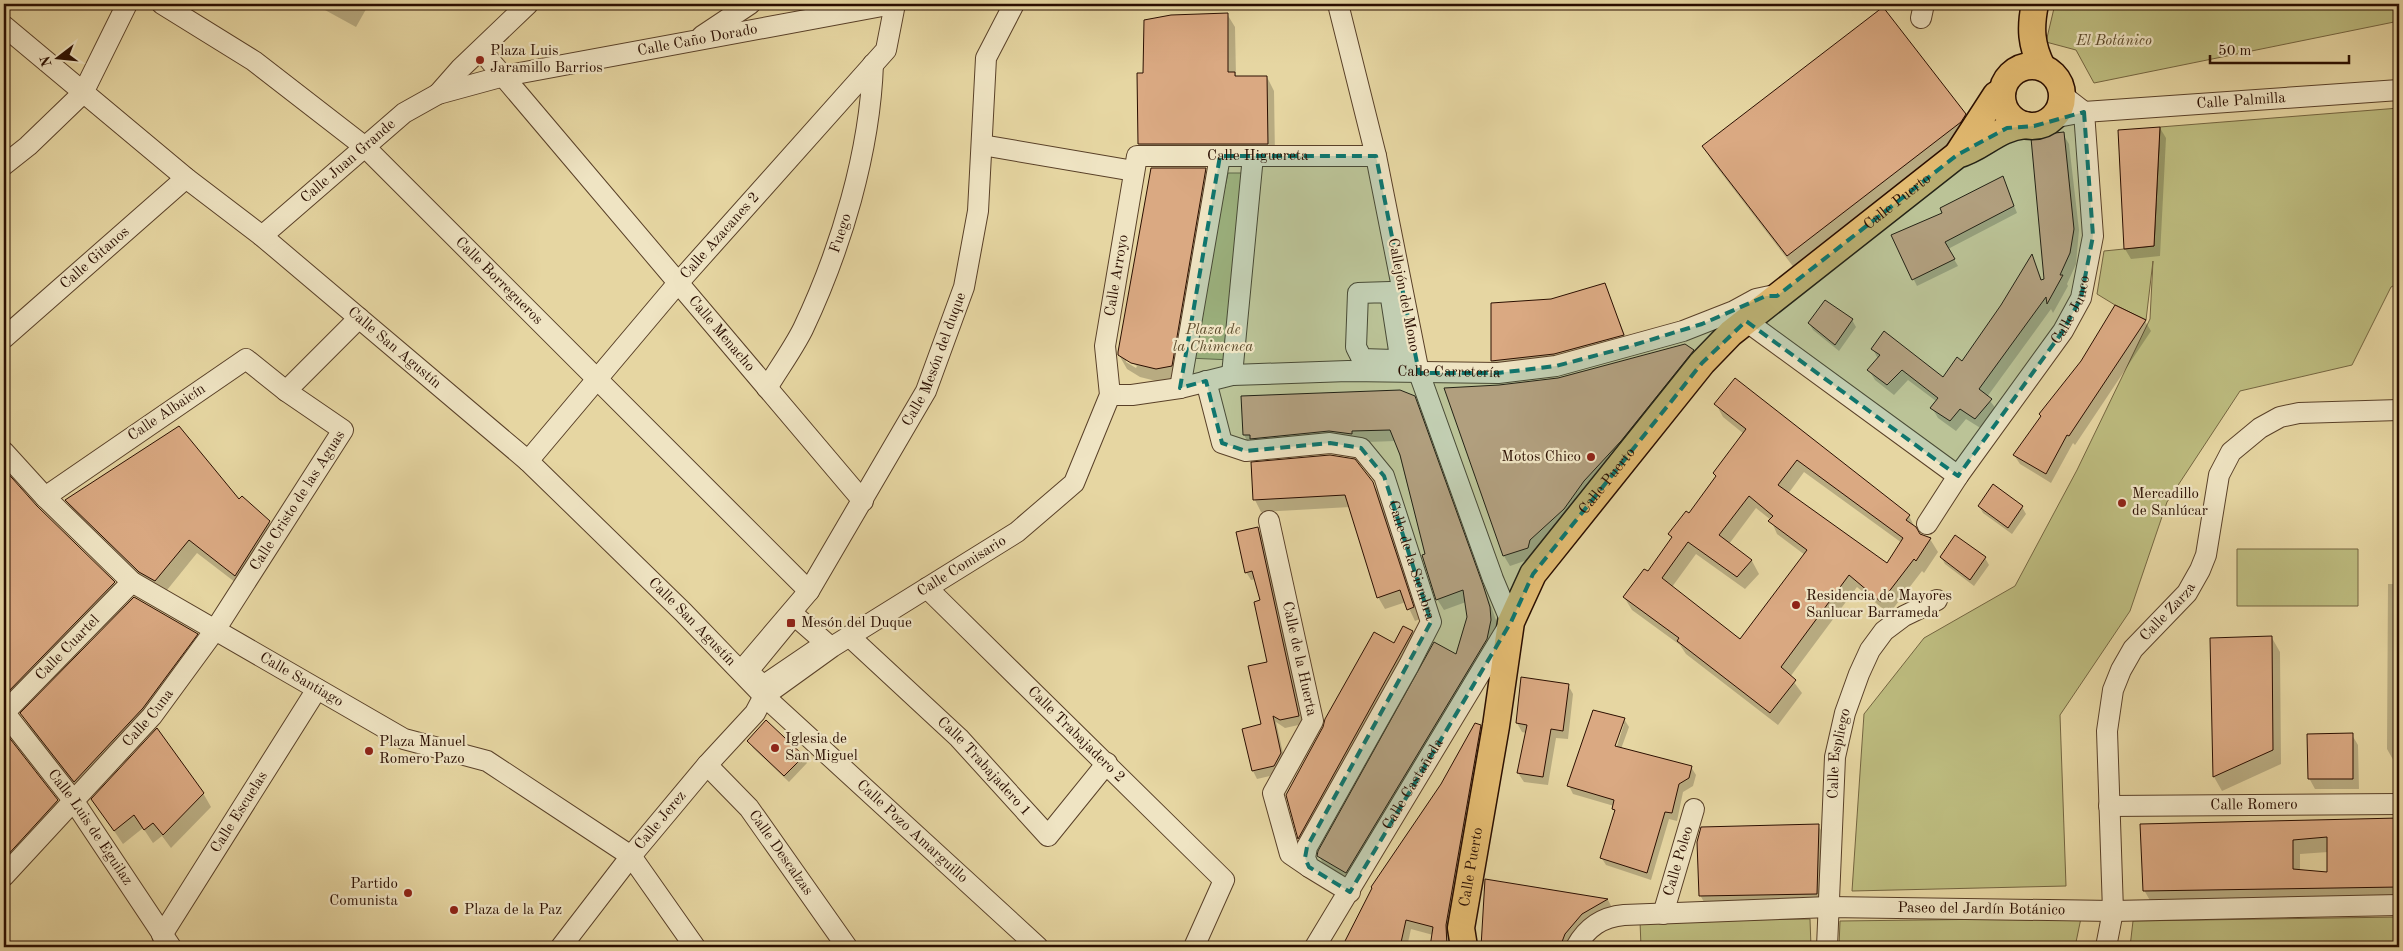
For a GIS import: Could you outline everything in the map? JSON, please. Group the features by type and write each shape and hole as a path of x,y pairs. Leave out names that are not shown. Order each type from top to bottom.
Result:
{"main road":[{"name":"Calle Puerto","path":"2034,10 2032,43 2042,68"},
{"name":"Calle Puerto","path":"1459,941 1496,726 1511,622 1534,574 1702,362 1746,321 1957,155 2005,84 2024,27 2034,10"},
{"path":"2025,66 2042,68 2056,78 2057,106 2034,126 2025,125 2008,115 2004,108 2005,84 2025,66"},
{"name":"Calle Puerto","path":"1957,155 1970,152 2007,128 2025,125"}],"street":[{"path":"4,165 28,146 83,92 127,4"},
{"name":"Calle Borregueros","path":"162,4 254,61 365,147 808,591"},
{"path":"438,94 460,69 528,4"},
{"path":"694,41 750,4"},
{"name":"Calle Caño Dorado","path":"504,76 894,4"},
{"name":"Calle Azacanes 2","path":"528,461 678,283 886,50 894,4"},
{"name":"Calle Mesón del duque","path":"740,671 808,591 863,501 926,391 964,287 978,211 986,58 1014,4"},
{"name":"Callejón del Mono","path":"1338,4 1376,156 1419,373 1493,579 1511,622"},
{"name":"Calle San Agustín","path":"4,26 186,178 262,236 528,461 683,612 740,671 763,691"},
{"path":"438,94 504,76 481,50"},
{"name":"Fuego","path":"767,388 802,330 836,247 858,170 872,104 873,64"},
{"name":"Calle Menacho","path":"504,76 863,501"},
{"name":"Calle Palmilla","path":"2057,106 2084,112 2399,90"},
{"name":"Calle Juan Grande","path":"262,236 404,113 438,94"},
{"name":"Calle Junco","path":"1927,524 1958,476 2063,331 2081,298 2093,236 2084,112"},
{"name":"Calle Higuereta","path":"982,145 1136,164 1220,156 1376,156"},
{"path":"1180,388 1220,156"},
{"path":"1232,375 1253,156"},
{"name":"Calle Arroyo","path":"1110,395 1105,346 1136,164"},
{"name":"Calle Gitanos","path":"4,338 186,178"},
{"path":"1348,371 1353,282 1400,281"},
{"name":"Calle Carretería","path":"1110,395 1132,395 1180,388 1232,375 1348,371 1498,373 1556,366 1683,330 1734,311 1756,299 1766,296 1777,296"},
{"path":"286,391 359,318"},
{"path":"1746,321 1958,476"},
{"name":"Calle Albaicín","path":"45,497 246,359 286,391"},
{"name":"Calle de la Siembra","path":"1206,381 1222,443 1246,451 1330,443 1361,448 1374,461 1384,476 1431,622 1307,847 1305,858 1309,867"},
{"name":"Calle Cristo de las Aguas","path":"215,630 343,430 286,391"},
{"name":"Calle Comisario","path":"763,691 1017,532 1074,483 1110,395"},
{"name":"Calle Zarza","path":"2106,947 2114,911 2107,731 2112,690 2133,649 2186,592 2200,570 2206,555 2220,475 2231,452 2260,428 2280,417 2299,413 2399,410"},
{"name":"Calle Santiago","path":"4,452 45,497 132,582 404,739 486,760 631,856"},
{"name":"Calle de la Huerta","path":"1269,521 1312,722 1273,794 1290,854 1309,867"},
{"path":"1493,579 1513,585 1534,574"},
{"name":"Calle Cuartel","path":"4,712 132,582"},
{"name":"Calle Trabajadero 2","path":"927,588 1224,880 1194,947"},
{"name":"Calle Espliego","path":"1827,947 1835,757 1845,713 1870,650 1884,631 1904,616 1937,600"},
{"name":"Calle Castañeda","path":"1315,947 1350,892 1511,622"},
{"name":"Calle Cuna","path":"4,876 152,716 215,630"},
{"name":"Calle Trabajadero 1","path":"849,636 959,738 1048,836 1107,763"},
{"name":"Calle Escuelas","path":"166,941 287,738 318,690"},
{"name":"Calle Jerez","path":"569,944 631,856 755,713 763,691"},
{"name":"Calle Pozo Amarguillo","path":"763,691 1038,947"},
{"name":"Calle Luis de Eguilaz","path":"4,712 73,800 166,941"},
{"name":"Calle Descalzas","path":"708,765 749,808 847,947"},
{"name":"Calle Romero","path":"2109,806 2399,804"},
{"name":"Calle Poleo","path":"1663,914 1694,809"},
{"path":"631,856 695,947"},
{"path":"1309,867 1350,892"},
{"name":"Paseo del Jardín Botánico","path":"1576,947 1588,930 1604,919 1624,915 1829,907 2114,911 2399,905"}],"highlighted area":[{"path":"2084,112 2093,236 2081,298 2063,331 1958,476 1746,321 1702,363 1533,574 1511,622 1350,892 1309,867 1305,858 1307,847 1431,622 1384,476 1361,448 1330,443 1246,451 1222,443 1206,381 1180,388 1220,156 1376,156 1419,373 1498,373 1556,366 1624,348 1702,324 1766,296 1777,296 1957,155 2007,128 2034,126"}],"green space":[{"name":"El Botánico","path":"2055,4 2399,4 2399,21 2094,83 2076,50 2046,42"},
{"path":"2399,108 2399,283 2391,287 2352,365 2240,391 2167,502 2130,611 2060,715 2066,886 1852,891 1864,714 1924,638 2015,586 2077,470 2150,319 2153,261 2146,320 2097,294 2104,251 2154,246 2160,127"},
{"name":"Plaza de la Chimenea","path":"1228,173 1242,173 1232,360 1188,358"},
{"path":"2237,549 2358,549 2358,606 2237,606"},
{"path":"2399,917 2399,947 2130,947 2133,921"},
{"path":"2081,918 2075,947 1839,947 1840,921"},
{"path":"1810,919 1811,947 1641,947 1640,921"}],"building":[{"path":"1883,7 1966,114 1961,122 1787,256 1702,146"},
{"path":"1228,13 1228,72 1235,72 1235,76 1267,76 1268,144 1138,144 1137,73 1143,73 1144,20 1171,15"},
{"path":"2160,127 2154,246 2124,249 2118,130"},
{"path":"2064,132 2074,229 2070,253 2060,275 2063,275 2047,304 2046,297 1979,389 1992,399 1975,419 1960,409 1950,421 1930,408 1938,398 1902,370 1887,385 1867,370 1880,355 1871,349 1884,331 1943,377 1957,357 1962,361 2001,305 2032,254 2041,280 2044,279 2031,138 2036,135"},
{"path":"1151,168 1206,168 1172,366 1156,369 1131,363 1118,355"},
{"path":"2003,176 2014,206 1945,242 1955,259 1912,280 1891,235 1942,213 1940,208"},
{"path":"1605,283 1624,335 1554,354 1491,361 1491,303 1551,299"},
{"path":"1825,300 1853,319 1835,345 1808,323"},
{"path":"2115,305 2146,320 2069,436 2067,435 2046,474 2013,455 2041,416 2039,414 2081,361"},
{"path":"1685,344 1694,350 1621,441 1584,481 1564,509 1530,540 1528,548 1503,556 1444,388 1499,385 1558,378"},
{"path":"1735,378 1910,515 1906,520 1916,527 1920,534 1931,538 1916,561 1914,559 1881,602 1849,575 1781,667 1796,680 1770,713 1677,641 1679,638 1623,597 1644,569 1648,571 1672,537 1668,534 1686,511 1689,513 1716,476 1713,473 1746,429 1714,404","holes":["1797,460 1903,538 1887,563 1778,485","1749,496 1773,516 1768,521 1807,550 1740,639 1662,578 1688,542 1737,577 1752,560 1719,535"]},
{"path":"1400,390 1415,396 1483,585 1490,607 1491,620 1487,639 1346,873 1317,856 1318,851 1434,642 1456,654 1467,617 1463,590 1436,600 1422,555 1425,554 1400,455 1390,430 1352,431 1352,434 1329,431 1250,439 1250,435 1243,435 1241,396"},
{"path":"179,426 239,499 242,496 270,521 235,576 189,540 155,581 139,572 65,500"},
{"path":"1330,455 1355,459 1373,482 1414,607 1407,610 1400,590 1377,598 1345,495 1253,500 1251,462"},
{"path":"4,469 37,506 115,582 4,696"},
{"path":"1993,484 2023,506 2008,528 1978,506"},
{"path":"1258,527 1299,716 1280,720 1273,716 1281,753 1274,766 1252,771 1242,729 1261,724 1248,666 1267,662 1254,602 1260,600 1252,571 1245,573 1236,532"},
{"path":"1955,535 1986,557 1970,580 1940,557"},
{"path":"134,597 198,634 143,708 74,782 20,713"},
{"path":"1403,626 1413,631 1298,839 1286,795 1323,727 1325,719 1374,632 1394,643"},
{"path":"2272,636 2273,750 2213,777 2210,638"},
{"path":"1521,677 1569,684 1563,731 1551,729 1543,777 1517,773 1527,725 1516,723"},
{"path":"1593,710 1625,718 1615,746 1692,766 1689,778 1679,784 1672,813 1665,812 1647,873 1600,858 1615,810 1612,809 1614,800 1567,786"},
{"name":"Iglesia de San Miguel","path":"766,720 804,756 784,776 747,741"},
{"path":"1475,723 1481,725 1446,925 1447,947 1430,947 1433,927 1406,920 1400,947 1342,947 1371,887 1441,784"},
{"path":"157,728 204,793 163,835 153,823 144,830 134,815 114,831 91,799"},
{"path":"4,731 58,800 4,859"},
{"path":"2353,733 2353,779 2308,779 2307,734"},
{"path":"2399,818 2399,887 2143,891 2140,824","holes":["2327,837 2327,872 2293,869 2293,840"]},
{"path":"1819,824 1817,894 1699,896 1697,842 1701,827"},
{"path":"1485,879 1608,899 1582,914 1565,934 1560,947 1481,947"}],"place":[{"name":"Plaza Luis Jaramillo Barrios","path":"480,60"},
{"name":"Motos Chico","path":"1591,457"},
{"name":"Mercadillo de Sanlúcar","path":"2122,503"},
{"name":"Residencia de Mayores Sanlucar Barrameda","path":"1796,605"},
{"name":"Mesón del Duque","path":"791,623"},
{"name":"Iglesia de San Miguel","path":"775,748"},
{"name":"Plaza Manuel Romero Pazo","path":"369,751"},
{"name":"Partido Comunista","path":"408,893"},
{"name":"Plaza de la Paz","path":"454,910"}]}
